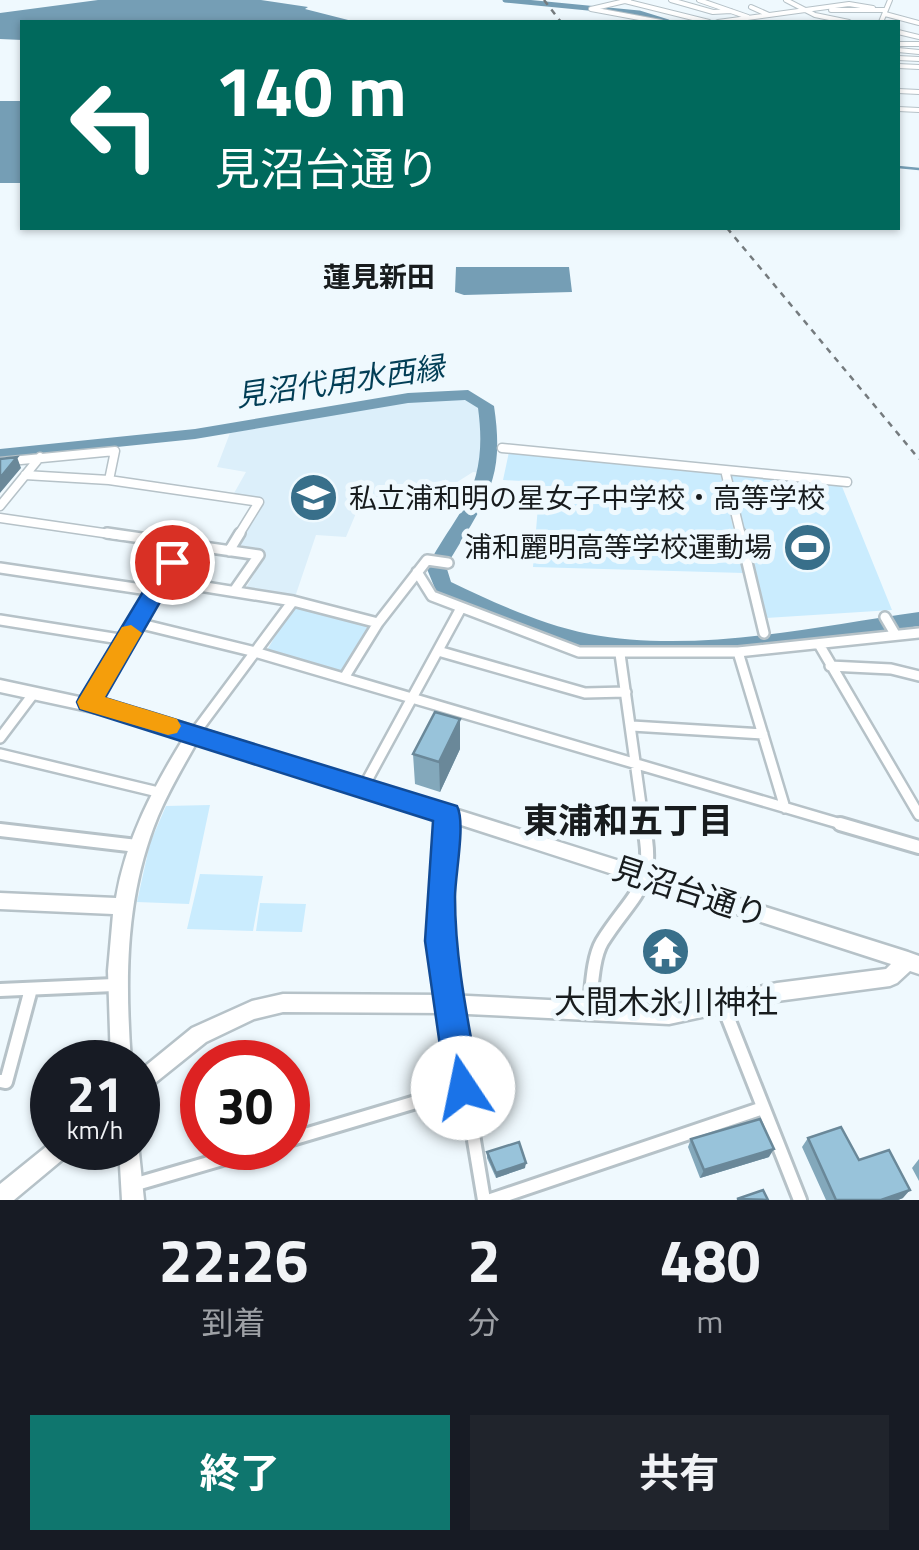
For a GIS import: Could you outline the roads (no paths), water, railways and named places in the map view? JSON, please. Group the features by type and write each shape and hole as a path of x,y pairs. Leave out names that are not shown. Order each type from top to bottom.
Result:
{"street":[{"path":"651,20 592,8 627,0 675,13 668,15 681,20"},
{"path":"672,0 713,2 732,9"},
{"path":"672,0 713,12 732,9"},
{"path":"699,0 758,19 839,6 872,8 919,20"},
{"path":"786,0 815,16 838,20"},
{"path":"830,0 860,10"},
{"path":"882,20 890,0"},
{"path":"636,9 647,6"},
{"path":"751,7 771,16"},
{"path":"827,8 851,14 872,8"},
{"path":"796,20 815,16"},
{"path":"900,66 919,67"},
{"path":"502,448 846,482"},
{"path":"0,462 115,451 108,480"},
{"path":"0,506 40,457"},
{"path":"725,470 764,633"},
{"path":"25,475 108,480 260,502 229,551"},
{"path":"0,518 260,555 234,592"},
{"path":"89,702 183,544"},
{"path":"344,678 378,623 427,560 448,563"},
{"path":"0,568 155,591"},
{"path":"418,572 432,596 562,648 620,654 738,652 820,646 919,632"},
{"path":"162,580 293,601 378,623"},
{"path":"119,1040 114,986 121,906 136,846 158,792 194,734 293,601"},
{"path":"364,788 462,608"},
{"path":"885,616 895,634"},
{"path":"0,620 126,640"},
{"path":"136,622 255,652 919,847"},
{"path":"820,646 919,814"},
{"path":"438,652 584,693 626,692"},
{"path":"738,652 785,808"},
{"path":"589,1011 600,946 633,905 650,854 635,789 632,726 620,654"},
{"path":"830,666 890,669 919,676"},
{"name":"見沼台通り","path":"0,686 89,702 913,963"},
{"path":"0,738 36,691"},
{"path":"632,726 762,734"},
{"path":"0,754 158,792"},
{"path":"448,814 441,865 440,941 447,1004 488,1200 763,1108"},
{"path":"0,830 136,846"},
{"path":"0,901 121,906"},
{"path":"160,1066 199,1035 252,1010 313,1000 669,1014 890,977 913,963"},
{"path":"0,990 114,986"},
{"path":"0,1081 6,1082 30,989"},
{"path":"722,1003 800,1200"},
{"path":"310,1131 463,1088"},
{"path":"0,1198 34,1170"},
{"path":"133,1192 196,1170"}],"waterway":[{"path":"505,0 639,13 662,20"},
{"path":"900,167 919,169"},
{"name":"見沼代用水西縁","path":"0,454 195,434 408,398 468,395 486,406 490,432 488,472 476,503 441,558 437,569 443,586 555,633 630,646 755,642 919,619"}],"railway":[{"path":"544,0 559,20"},
{"path":"729,230 919,459"}],"place":[{"name":"私立浦和明の星女子中学校・高等学校","path":"314,498"},
{"name":"浦和麗明高等学校運動場","path":"807,547"},
{"name":"大間木氷川神社","path":"666,952"}],"district":[{"name":"蓮見新田","path":"379,277"},
{"name":"東浦和五丁目","path":"628,821"}]}
